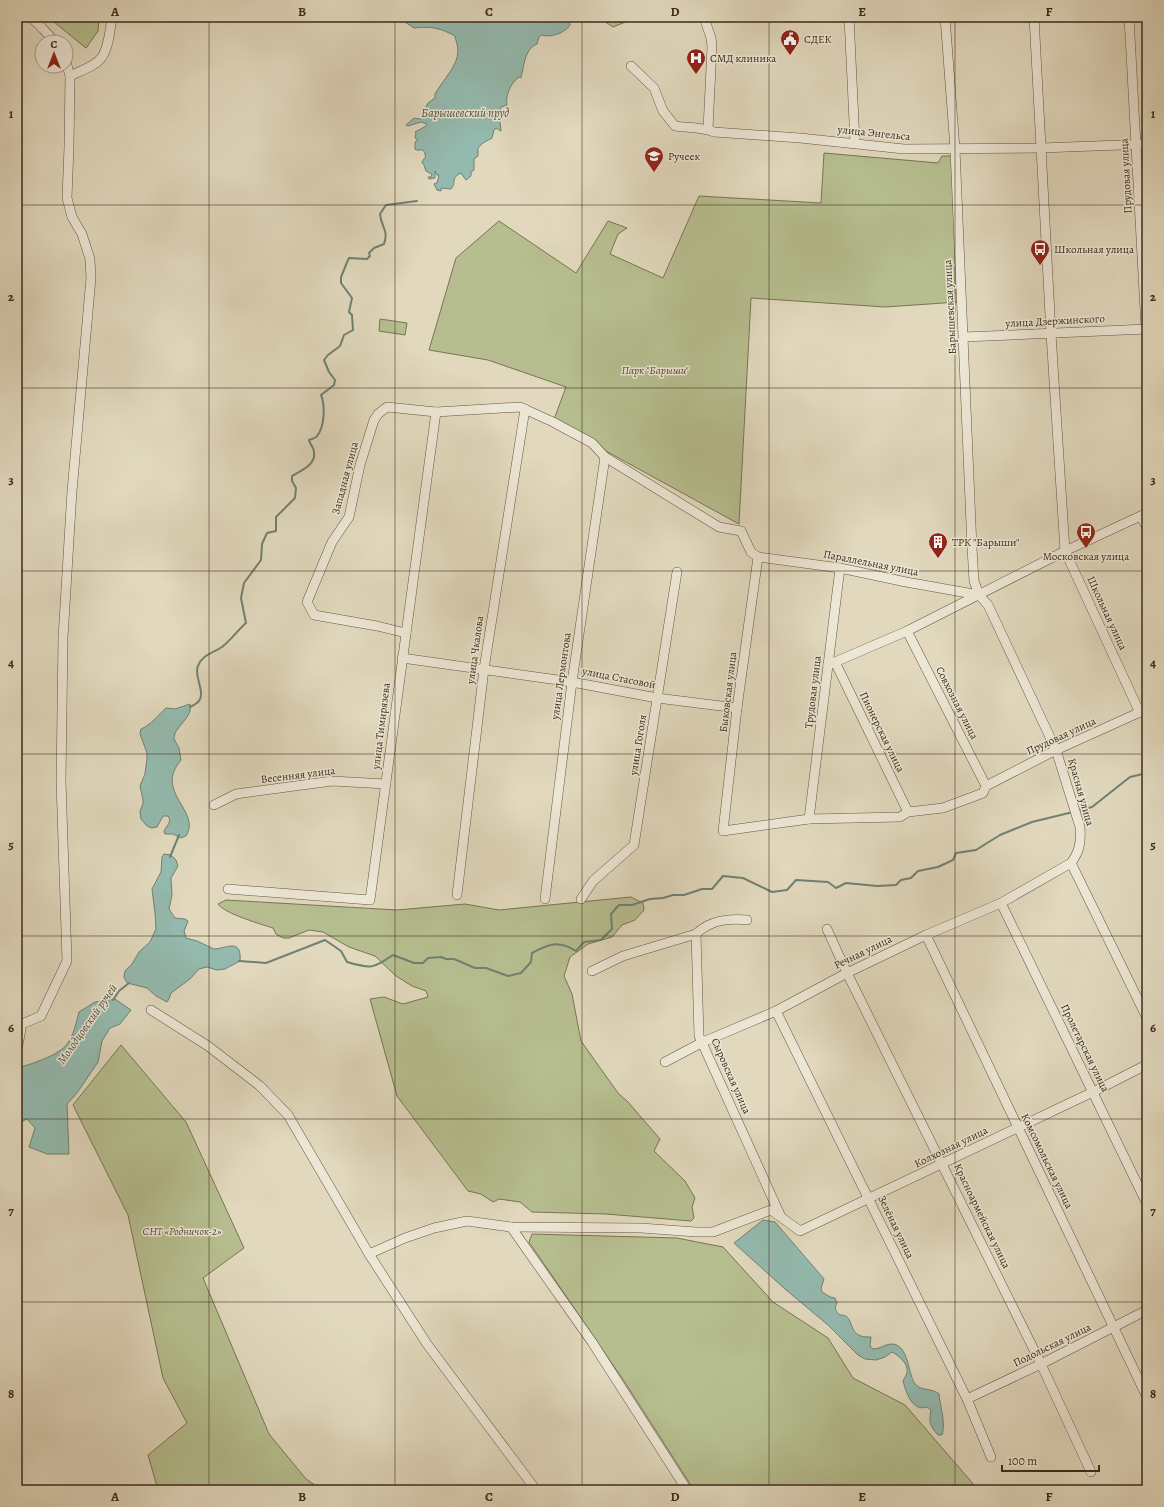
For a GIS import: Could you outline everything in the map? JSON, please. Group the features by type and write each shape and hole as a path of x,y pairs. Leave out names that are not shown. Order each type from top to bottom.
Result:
{"street":[{"path":"31,17 48,34"},
{"path":"18,1045 22,1024 41,1016 67,961 61,781 63,638 72,491 91,278 90,259 82,234 72,217 67,198 70,76 88,67 101,58 106,49 112,17"},
{"path":"704,17 711,38 712,47 708,129"},
{"path":"849,17 855,143"},
{"name":"Барышевская улица","path":"945,17 955,149 974,582 979,595"},
{"name":"Школьная улица","path":"1034,17 1051,334 1065,551 1144,711"},
{"name":"Прудовая улица","path":"1128,17 1147,330"},
{"name":"улица Энгельса","path":"631,66 654,88 663,111 675,126 708,129 714,132 855,143 904,149 1041,148 1147,144"},
{"name":"улица Дзержинского","path":"964,337 1147,330"},
{"path":"436,412 520,407 525,409 592,443 605,457 719,527 742,532 751,552 758,557"},
{"name":"Западная улица","path":"406,633 377,626 314,615 307,602 332,542 349,517 360,465 374,420 378,414 387,408 436,412"},
{"name":"улица Чкалова","path":"457,895 484,669 525,409"},
{"name":"улица Тимирязева","path":"228,889 370,900 436,412"},
{"name":"улица Лермонтова","path":"545,899 572,682 605,457"},
{"path":"832,663 906,631 1065,551 1144,515 1147,528"},
{"name":"Параллельная улица","path":"758,557 840,568 979,595"},
{"name":"Быковская улица","path":"723,831 737,708 758,557"},
{"name":"Трудовая улица","path":"809,819 832,663 840,568"},
{"name":"улица Гоголя","path":"582,899 593,880 634,845 677,572"},
{"name":"Красная улица","path":"979,595 988,605 1056,750 1078,820 1081,839 1077,855 1071,863"},
{"name":"Совхозная улица","path":"906,631 986,786"},
{"name":"улица Стасовой","path":"402,658 572,682 657,698 737,708"},
{"name":"Пионерская улица","path":"832,663 908,812"},
{"name":"Прудовая улица","path":"723,831 809,819 900,817 908,812 942,808 983,793 986,786 1056,750 1144,711"},
{"name":"Весенняя улица","path":"214,805 236,794 332,781 386,784"},
{"path":"1071,863 1147,1018"},
{"name":"Речная улица","path":"665,1062 703,1042 776,1011 847,972 926,935 1001,903 1071,863"},
{"name":"Пролетарская улица","path":"1001,903 1147,1204"},
{"path":"592,972 623,956 696,934 700,930 718,922 727,920 747,920"},
{"name":"Красноармейская улица","path":"828,929 847,972 1041,1364 1091,1472"},
{"name":"Сыровская улица","path":"696,934 700,1036 782,1220"},
{"name":"Комсомольская улица","path":"926,935 1147,1397"},
{"path":"151,1010 208,1046 260,1086 288,1115 369,1254 427,1344 536,1490"},
{"name":"Зелёная улица","path":"776,1011 967,1399 991,1457"},
{"name":"Колхозная улица","path":"511,1227 641,1228 713,1232 771,1210 782,1220 800,1231 1093,1092 1146,1064"},
{"path":"369,1254 405,1238 434,1228 467,1220 511,1227 592,1342 687,1490"},
{"name":"Подольская улица","path":"967,1399 1041,1364 1147,1310"}],"green space":[{"path":"48,17 99,17 98,31 86,48 74,38 74,34 69,34"},
{"path":"598,17 638,17 613,27"},
{"name":"Парк \"Барыши\"","path":"824,153 938,163 942,156 953,156 958,302 885,307 751,298 739,524 553,422 566,387 488,360 429,350 456,258 499,221 576,273 608,221 627,228 618,234 610,254 663,278 699,196 821,203"},
{"path":"380,319 407,323 405,335 379,331"},
{"path":"631,897 643,903 644,910 635,920 622,925 612,937 588,944 570,957 564,976 572,994 581,1041 618,1093 628,1102 660,1139 654,1151 685,1181 695,1198 692,1207 694,1218 691,1221 606,1214 532,1212 520,1202 499,1199 493,1202 481,1194 468,1191 397,1096 370,999 384,997 403,1004 428,997 426,991 412,986 396,976 375,956 349,947 323,932 309,930 289,938 283,938 276,934 273,928 235,915 218,904 226,900 397,910 465,904 499,910"},
{"name":"СНТ «Родничок-2»","path":"121,1045 186,1122 244,1248 203,1278 269,1434 306,1479 322,1490 158,1490 148,1455 187,1423 163,1378 128,1215 73,1105"},
{"path":"532,1234 677,1238 723,1247 773,1302 828,1338 853,1378 905,1405 975,1486 976,1490 694,1490 624,1381 529,1242"}],"water":[{"name":"Барышевский пруд","path":"403,17 568,17 570,25 568,28 553,35 542,35 539,37 537,44 531,48 527,54 521,78 519,77 511,86 507,97 507,105 501,107 499,117 501,131 496,128 492,138 478,148 478,156 474,159 474,170 471,172 471,176 466,180 461,173 455,178 451,189 441,188 441,191 437,190 434,184 437,183 439,175 437,175 435,171 435,178 429,179 428,177 431,177 432,174 426,171 422,162 426,156 425,153 423,150 415,149 415,142 418,140 415,138 415,132 427,124 421,122 408,126 406,125 414,118 422,119 425,116 424,111 428,103 435,98 435,94 453,68 458,51 455,36 435,28 414,28 405,22"},
{"path":"190,704 191,708 189,715 176,731 174,738 179,748 181,760 174,771 172,782 174,792 188,818 189,827 186,836 181,838 173,834 165,834 164,832 170,821 168,816 163,816 157,827 151,828 141,819 140,811 143,800 140,786 145,774 147,753 140,734 141,729 166,708 175,709"},
{"path":"164,854 171,855 176,860 178,866 171,878 172,895 169,909 175,918 185,919 188,921 184,931 186,938 197,941 214,949 232,946 236,947 240,954 240,961 225,969 217,970 207,967 199,969 190,979 171,993 167,1002 156,996 147,988 127,983 124,977 125,971 132,964 139,952 150,942 156,929 152,889 161,872 162,857"},
{"path":"115,999 131,1010 120,1024 110,1028 102,1041 98,1062 77,1093 67,1104 69,1154 47,1154 29,1147 35,1128 27,1119 17,1124 17,1068 36,1062 58,1052 67,1044 71,1037 79,1012 95,1002"},
{"path":"763,1220 775,1222 824,1279 821,1288 822,1292 835,1298 837,1303 835,1308 836,1311 840,1315 847,1317 857,1334 871,1337 870,1346 873,1349 891,1344 897,1345 902,1349 916,1385 939,1394 943,1420 942,1435 938,1435 931,1426 931,1410 927,1407 917,1407 910,1400 903,1381 907,1374 907,1369 905,1363 900,1358 892,1352 885,1357 876,1360 865,1359 858,1355 828,1325 734,1243"}],"waterway":[{"name":"Молодцовский ручей","path":"190,707 197,703 201,694 197,675 200,662 202,659 225,645 246,623 241,598 244,583 261,560 262,544 267,533 276,531 276,517 295,498 296,488 292,481 292,476 308,467 313,460 314,450 309,440 316,437 322,427 324,410 321,395 334,385 335,380 329,372 324,360 340,346 344,335 353,330 352,315 349,312 352,298 341,283 341,277 348,260 349,258 367,259 370,256 369,253 374,248 384,244 386,235 380,214 386,205 417,201"},
{"path":"1077,811 1092,807 1130,777 1147,773"},
{"path":"239,961 266,963 325,940 341,951 347,962 367,967 376,965 393,955 414,963 423,963 428,958 441,957 446,959 454,959 475,968 486,968 508,976 521,973 531,962 532,953 544,947 559,944 576,951 584,942 601,940 612,929 611,914 619,905 632,905 650,899 663,898 673,895 684,895 702,889 712,889 723,876 743,878 772,892 787,890 796,880 828,882 836,888 846,883 877,886 896,885 901,880 911,878 918,871 938,867 953,860 956,853 976,850 1000,835 1032,822 1073,812"},
{"name":"Молодцовский ручей","path":"170,857 179,835"},
{"name":"Молодцовский ручей","path":"113,1000 119,991 129,983"}],"place":[{"name":"СДЕК","path":"790,56"},
{"name":"СМД клиника","path":"696,75"},
{"name":"Ручеек","path":"654,173"},
{"name":"Школьная улица","path":"1040,266"},
{"name":"Московская улица","path":"1086,549"},
{"name":"ТРК \"Барыши\"","path":"938,559"}]}
